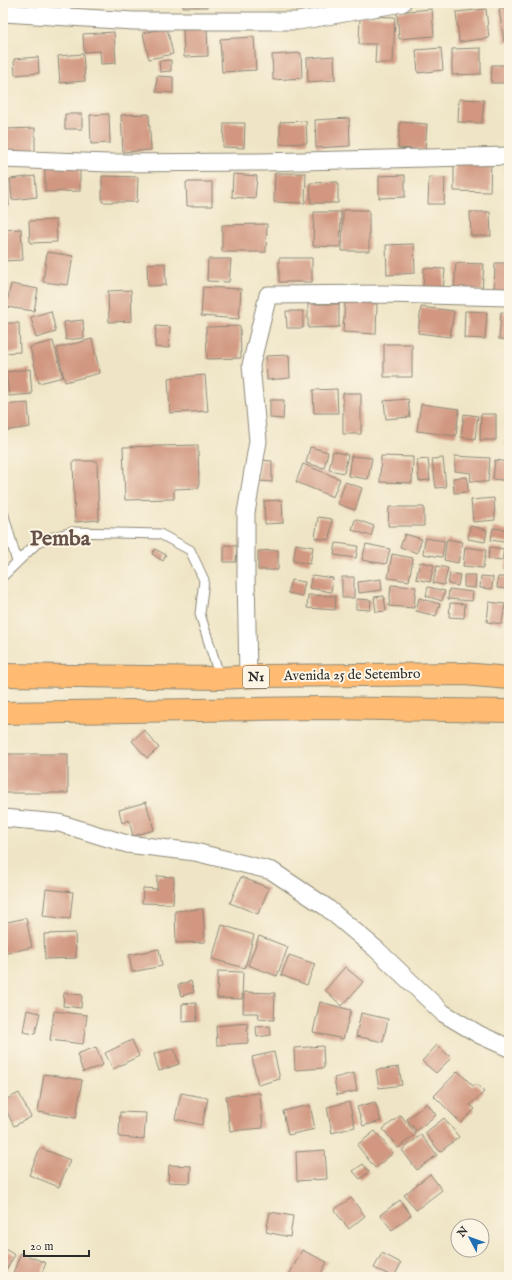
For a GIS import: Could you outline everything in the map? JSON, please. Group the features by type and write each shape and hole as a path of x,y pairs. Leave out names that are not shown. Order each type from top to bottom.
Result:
{"highway":[{"name":"Avenida 25 de Setembro","path":"3,675 220,678 464,674 509,678"},
{"name":"N1","path":"3,713 320,708 509,711"}],"street":[{"path":"3,13 134,21 298,21 402,3"},
{"path":"3,159 108,163 238,162 509,156"},
{"path":"248,677 246,513 258,441 251,365 268,295 385,294 509,297"},
{"path":"3,818 59,823 127,844 195,852 272,871 332,912 376,949 443,1013 480,1035 509,1048"}],"lane":[{"path":"3,512 17,562"},
{"path":"3,576 39,541 72,532 160,534 190,550 204,580 200,614 220,678"}],"building":[{"path":"3,3 28,3 29,12 3,12"},
{"path":"54,3 74,3 73,9 53,6"},
{"path":"183,3 207,3 207,7 183,7"},
{"path":"509,8 509,42 504,42 499,9"},
{"path":"432,9 434,36 399,39 397,12"},
{"path":"486,9 489,38 459,42 456,12"},
{"path":"360,16 395,17 393,63 375,63 376,44 359,44"},
{"path":"167,28 173,54 149,59 143,33"},
{"path":"207,29 208,56 184,57 183,30"},
{"path":"114,32 116,63 101,64 100,51 84,52 83,34"},
{"path":"254,37 256,70 222,72 220,39"},
{"path":"441,48 443,70 418,73 416,50"},
{"path":"481,48 481,74 452,75 452,49"},
{"path":"301,53 302,78 273,80 272,55"},
{"path":"83,54 85,81 60,83 58,56"},
{"path":"334,56 335,80 308,82 307,58"},
{"path":"38,57 39,73 15,75 14,59"},
{"path":"171,60 171,71 160,72 159,61"},
{"path":"492,65 509,65 509,83 491,83"},
{"path":"157,76 173,77 173,93 156,92"},
{"path":"459,99 484,100 482,123 458,122"},
{"path":"65,114 82,114 82,129 65,129"},
{"path":"109,114 110,143 91,144 90,115"},
{"path":"149,114 151,150 123,152 121,115"},
{"path":"349,118 350,146 316,148 315,120"},
{"path":"306,121 307,143 280,144 280,122"},
{"path":"400,122 427,124 425,150 398,148"},
{"path":"224,123 245,123 244,148 223,147"},
{"path":"35,128 35,152 7,153 6,129"},
{"path":"454,161 491,162 490,192 454,191"},
{"path":"80,162 80,191 45,192 45,163"},
{"path":"505,164 509,164 509,194 505,194"},
{"path":"275,173 306,173 305,203 274,202"},
{"path":"233,174 257,176 255,199 232,197"},
{"path":"7,175 9,206 3,206 3,176"},
{"path":"405,175 405,197 379,198 379,176"},
{"path":"35,176 37,197 12,200 10,179"},
{"path":"102,176 138,177 137,202 102,202"},
{"path":"429,177 445,178 444,204 428,204"},
{"path":"186,182 212,182 212,206 187,206"},
{"path":"338,182 338,203 311,203 310,183"},
{"path":"343,210 369,210 369,251 342,251"},
{"path":"314,212 341,212 340,247 313,246"},
{"path":"470,212 490,212 491,236 471,236"},
{"path":"56,220 57,242 30,243 29,221"},
{"path":"267,224 266,252 222,252 222,225"},
{"path":"21,229 23,260 3,261 3,230"},
{"path":"414,244 415,273 387,275 386,245"},
{"path":"47,252 73,256 68,285 43,282"},
{"path":"279,258 312,258 312,282 279,282"},
{"path":"208,259 231,259 229,282 207,281"},
{"path":"165,263 166,285 148,286 147,264"},
{"path":"456,263 484,264 482,291 454,290"},
{"path":"495,263 509,263 509,292 494,292"},
{"path":"424,268 445,269 443,291 423,290"},
{"path":"11,284 38,289 34,311 6,307"},
{"path":"203,287 241,289 239,319 201,316"},
{"path":"131,290 132,321 109,322 108,291"},
{"path":"345,301 377,304 376,334 343,332"},
{"path":"308,304 339,304 339,327 308,328"},
{"path":"421,307 454,311 450,337 418,333"},
{"path":"51,311 56,332 36,338 31,317"},
{"path":"286,311 303,311 303,328 287,328"},
{"path":"465,311 487,312 485,339 464,338"},
{"path":"501,312 509,313 509,340 499,339"},
{"path":"83,320 84,338 66,340 64,322"},
{"path":"3,323 19,323 20,352 3,353"},
{"path":"156,326 170,327 169,348 155,347"},
{"path":"240,326 241,358 207,359 206,327"},
{"path":"92,339 100,373 65,382 57,348"},
{"path":"53,341 63,377 39,383 30,347"},
{"path":"384,344 412,344 412,377 384,377"},
{"path":"289,355 290,378 267,380 266,356"},
{"path":"30,369 32,394 9,396 6,372"},
{"path":"205,375 208,411 170,413 168,378"},
{"path":"337,389 338,413 314,413 313,390"},
{"path":"343,393 361,393 361,434 343,434"},
{"path":"408,399 410,417 386,419 384,401"},
{"path":"270,400 284,400 283,419 270,418"},
{"path":"28,403 30,427 3,431 3,405"},
{"path":"421,404 459,409 456,436 417,431"},
{"path":"464,414 478,416 475,439 461,437"},
{"path":"481,414 496,414 496,440 480,440"},
{"path":"507,422 509,422 509,447 505,446"},
{"path":"198,445 199,488 174,489 174,499 125,500 123,447"},
{"path":"310,447 328,452 324,468 306,463"},
{"path":"333,451 348,455 344,473 329,470"},
{"path":"351,456 372,458 368,479 348,476"},
{"path":"381,456 413,457 412,483 380,482"},
{"path":"455,456 490,458 488,482 470,481 471,473 455,471"},
{"path":"443,458 446,487 436,488 432,459"},
{"path":"428,459 430,480 419,481 417,460"},
{"path":"260,460 272,461 272,482 259,481"},
{"path":"495,460 509,462 509,481 493,479"},
{"path":"73,461 97,461 99,520 75,522"},
{"path":"303,464 340,479 333,497 296,482"},
{"path":"467,477 468,492 454,493 453,478"},
{"path":"345,482 362,488 355,510 338,504"},
{"path":"494,498 495,520 473,522 471,500"},
{"path":"282,500 283,523 265,524 264,501"},
{"path":"389,507 424,507 424,526 388,526"},
{"path":"318,517 332,519 330,540 315,538"},
{"path":"355,519 374,526 371,536 352,530"},
{"path":"470,526 487,530 485,542 468,539"},
{"path":"493,528 509,530 509,543 491,540"},
{"path":"405,534 422,539 417,553 400,547"},
{"path":"425,538 445,541 442,557 423,554"},
{"path":"447,539 462,542 458,563 444,560"},
{"path":"336,543 358,546 356,558 334,555"},
{"path":"296,544 313,547 310,564 293,561"},
{"path":"366,544 390,549 386,564 362,560"},
{"path":"224,545 237,546 236,562 224,562"},
{"path":"465,547 486,550 483,568 463,566"},
{"path":"490,547 504,549 502,561 488,559"},
{"path":"155,549 166,555 163,561 152,554"},
{"path":"278,550 278,570 258,570 258,551"},
{"path":"509,551 509,571 505,570"},
{"path":"392,554 413,558 409,581 388,578"},
{"path":"420,562 434,565 430,582 416,579"},
{"path":"437,566 448,568 444,585 433,583"},
{"path":"450,573 460,575 458,586 448,584"},
{"path":"312,575 333,578 331,592 309,588"},
{"path":"464,575 476,575 475,588 464,587"},
{"path":"481,576 493,577 492,589 480,588"},
{"path":"342,577 354,577 354,598 342,598"},
{"path":"498,577 509,577 509,589 497,588"},
{"path":"381,579 382,590 359,593 358,582"},
{"path":"291,580 305,582 302,596 288,593"},
{"path":"391,585 416,587 414,608 389,606"},
{"path":"428,587 445,591 442,601 426,596"},
{"path":"449,589 473,592 472,601 448,599"},
{"path":"308,595 336,596 335,610 307,608"},
{"path":"384,596 386,611 376,612 374,597"},
{"path":"419,598 440,604 436,616 416,611"},
{"path":"356,599 371,600 370,610 356,609"},
{"path":"489,602 505,604 502,624 487,622"},
{"path":"450,603 465,604 464,618 449,617"},
{"path":"144,730 159,748 147,758 132,741"},
{"path":"3,754 68,754 68,793 3,793"},
{"path":"146,802 154,830 133,836 129,820 122,823 119,810"},
{"path":"157,876 174,877 173,904 142,903 143,888 157,889"},
{"path":"241,877 269,888 258,914 230,903"},
{"path":"46,889 73,892 70,919 43,916"},
{"path":"203,909 205,942 176,943 175,911"},
{"path":"26,918 32,947 3,954 3,923"},
{"path":"222,925 254,935 245,968 212,959"},
{"path":"75,933 76,958 45,959 44,934"},
{"path":"259,936 288,947 277,976 248,965"},
{"path":"159,949 162,966 132,972 129,955"},
{"path":"289,955 315,964 307,985 281,975"},
{"path":"345,967 363,982 342,1006 325,990"},
{"path":"218,971 243,972 242,999 217,998"},
{"path":"191,981 194,992 181,996 178,985"},
{"path":"244,992 275,993 274,1020 258,1019 259,1013 243,1013"},
{"path":"64,993 82,995 81,1008 63,1006"},
{"path":"320,1002 351,1010 343,1039 313,1032"},
{"path":"196,1003 197,1021 182,1022 182,1004"},
{"path":"27,1010 40,1013 35,1034 23,1032"},
{"path":"54,1011 87,1015 83,1044 50,1040"},
{"path":"361,1013 388,1019 383,1042 356,1036"},
{"path":"247,1023 248,1043 217,1045 216,1026"},
{"path":"270,1026 271,1035 257,1037 256,1027"},
{"path":"132,1040 139,1056 113,1069 105,1053"},
{"path":"437,1045 451,1058 436,1073 422,1061"},
{"path":"323,1046 324,1068 295,1070 294,1048"},
{"path":"96,1047 103,1065 83,1072 77,1054"},
{"path":"174,1048 179,1064 159,1071 154,1054"},
{"path":"274,1052 280,1079 258,1085 252,1057"},
{"path":"399,1067 402,1085 379,1088 376,1070"},
{"path":"458,1071 473,1086 476,1084 484,1092 470,1105 475,1109 461,1123 434,1096"},
{"path":"354,1073 357,1091 337,1095 334,1078"},
{"path":"44,1074 82,1080 76,1118 38,1112"},
{"path":"19,1093 31,1117 14,1126 3,1104 3,1101"},
{"path":"181,1093 208,1098 202,1125 175,1119"},
{"path":"260,1093 263,1128 230,1131 226,1096"},
{"path":"349,1102 355,1127 332,1133 327,1107"},
{"path":"375,1102 381,1121 363,1126 357,1107"},
{"path":"427,1103 436,1115 416,1131 407,1119"},
{"path":"310,1105 315,1129 288,1135 283,1111"},
{"path":"120,1112 146,1113 144,1139 119,1137"},
{"path":"401,1115 416,1134 398,1148 383,1129"},
{"path":"444,1118 459,1137 440,1152 425,1133"},
{"path":"375,1131 393,1153 375,1168 357,1145"},
{"path":"421,1135 437,1155 417,1170 402,1150"},
{"path":"40,1148 70,1160 59,1187 29,1175"},
{"path":"325,1150 327,1179 297,1181 296,1152"},
{"path":"363,1164 369,1172 360,1179 353,1171"},
{"path":"169,1165 191,1166 190,1183 168,1182"},
{"path":"430,1174 442,1190 416,1210 404,1195"},
{"path":"351,1198 365,1216 349,1229 334,1210"},
{"path":"400,1200 411,1215 392,1230 380,1215"},
{"path":"270,1212 293,1216 290,1237 266,1232"},
{"path":"3,1248 15,1255 3,1275"},
{"path":"302,1250 327,1262 319,1277 288,1277"},
{"path":"21,1253 46,1263 40,1277 22,1277 13,1273"},
{"path":"382,1253 401,1263 394,1277 374,1268"}],"district":[{"name":"Pemba","path":"60,539"}]}
